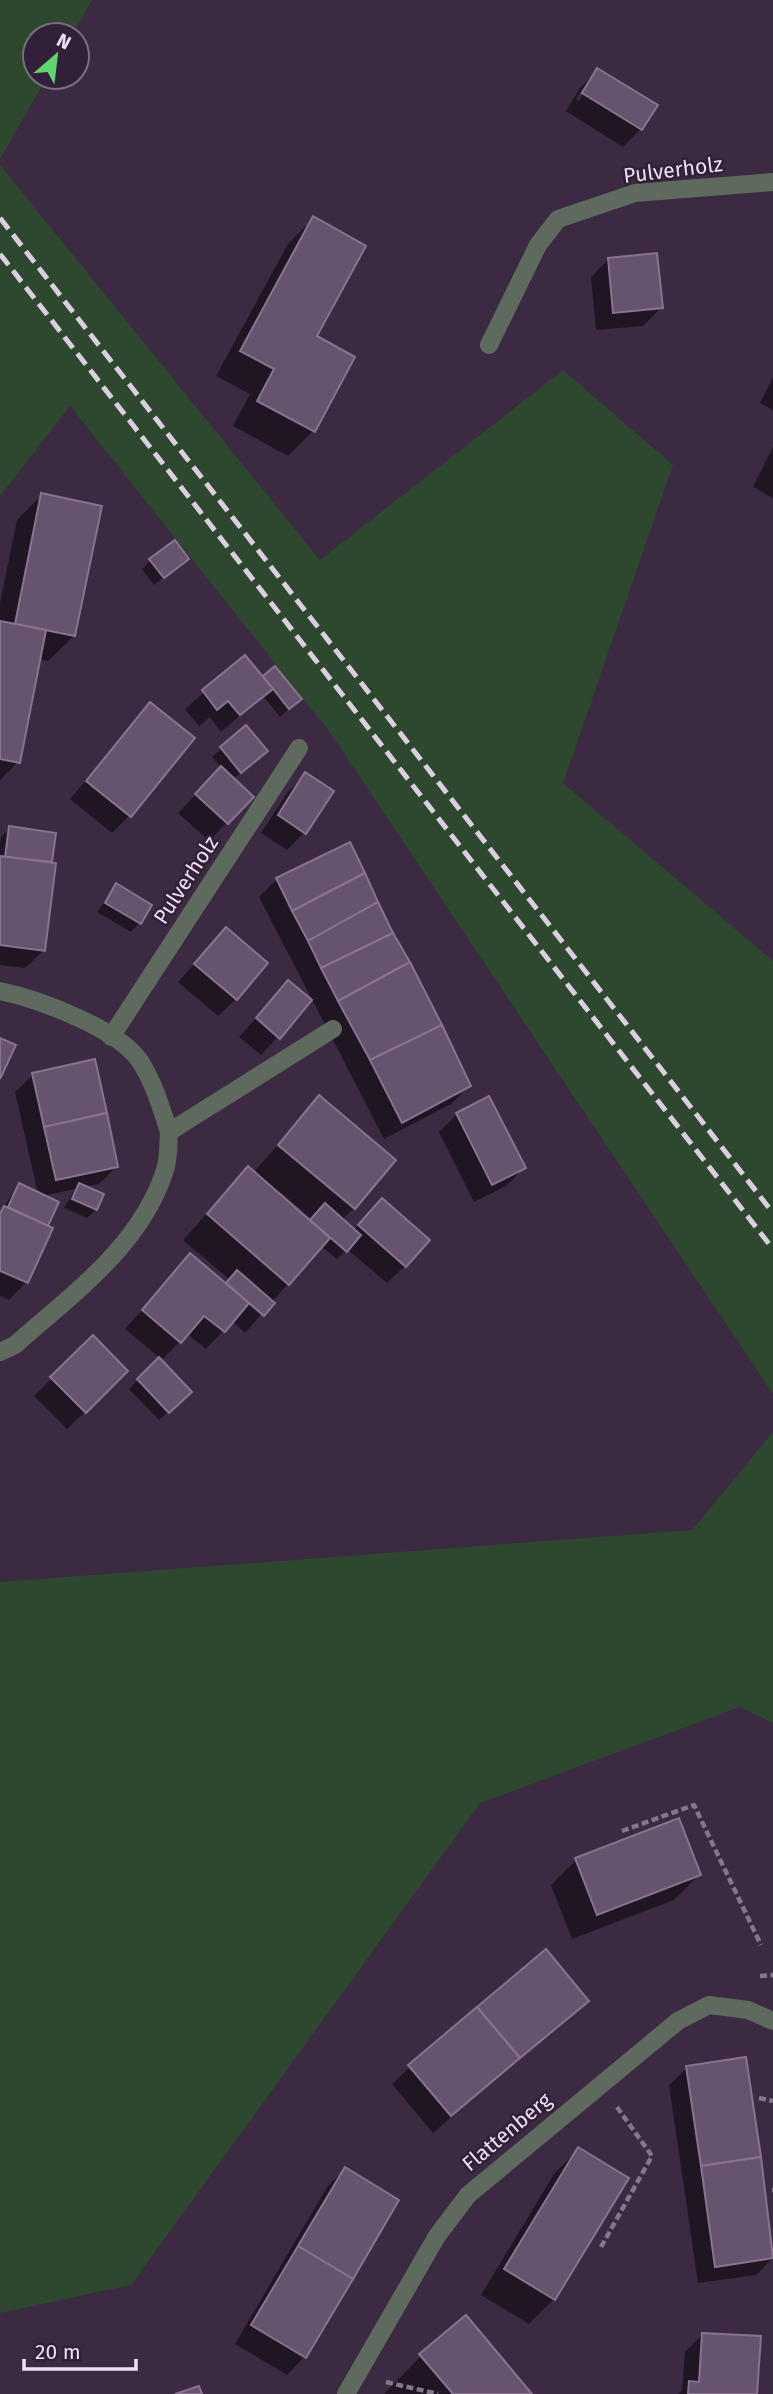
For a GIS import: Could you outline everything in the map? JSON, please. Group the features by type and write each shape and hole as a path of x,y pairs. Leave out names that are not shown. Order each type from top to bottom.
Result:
{"street":[{"name":"Pulverholz","path":"489,345 538,245 558,219 635,193 773,182"},
{"name":"Pulverholz","path":"111,1037 299,748"},
{"path":"0,991 67,1013 111,1037 138,1059 157,1094 169,1132 166,1167 148,1211 109,1262 15,1345 0,1352"},
{"path":"169,1132 333,1029"},
{"name":"Flattenberg","path":"346,2394 437,2236 468,2195 678,2021 709,2006 748,2010 773,2021"}],"path":[{"path":"622,1831 694,1805 761,1945"},
{"path":"760,1976 773,1975"},
{"path":"600,2084 652,2156 601,2247"},
{"path":"758,2098 773,2101"},
{"path":"360,2369 381,2381 438,2394"}],"green space":[{"path":"0,0 92,0 80,21 21,21 21,91 39,91 0,159"},
{"path":"0,165 320,560 563,370 673,465 563,783 773,961 773,1394 329,731 70,406 0,496"},
{"path":"773,1432 773,1723 740,1707 480,1803 131,2285 0,2313 0,1582 692,1530"}],"building":[{"path":"597,68 658,105 642,130 582,93"},
{"path":"313,216 366,246 317,336 355,357 315,432 257,401 274,369 240,351"},
{"path":"657,253 663,308 613,313 608,258"},
{"path":"41,493 102,506 75,636 15,624"},
{"path":"175,540 189,559 164,578 149,559"},
{"path":"0,621 46,630 20,763 0,759"},
{"path":"245,655 273,689 240,715 228,701 217,710 202,690"},
{"path":"275,666 302,699 289,709 263,676"},
{"path":"150,702 195,738 131,817 86,781"},
{"path":"246,725 268,751 241,773 220,747"},
{"path":"221,766 254,797 228,824 195,794"},
{"path":"305,772 334,791 306,834 278,815"},
{"path":"9,826 56,833 52,862 5,857"},
{"path":"350,842 365,873 292,911 276,878"},
{"path":"0,856 56,863 45,951 0,945"},
{"path":"365,873 378,902 308,941 292,911"},
{"path":"116,883 152,905 141,924 105,903"},
{"path":"378,902 393,933 321,968 308,941"},
{"path":"226,927 268,963 237,1000 194,964"},
{"path":"393,933 410,962 338,1001 321,968"},
{"path":"410,962 442,1025 370,1060 338,1001"},
{"path":"288,980 312,1000 280,1039 256,1018"},
{"path":"442,1025 471,1086 402,1123 370,1060"},
{"path":"0,1038 16,1045 0,1079"},
{"path":"95,1059 107,1113 44,1127 32,1073"},
{"path":"319,1095 396,1160 355,1209 278,1145"},
{"path":"489,1096 526,1168 492,1185 456,1113"},
{"path":"107,1113 118,1167 56,1180 44,1127"},
{"path":"248,1166 330,1238 289,1285 207,1214"},
{"path":"19,1183 59,1202 48,1226 8,1207"},
{"path":"79,1183 104,1194 97,1210 72,1199"},
{"path":"382,1198 430,1240 406,1267 358,1225"},
{"path":"325,1203 361,1235 347,1252 310,1220"},
{"path":"4,1206 53,1228 28,1283 0,1271 0,1214"},
{"path":"190,1253 249,1303 225,1332 204,1316 181,1343 142,1310"},
{"path":"237,1270 275,1303 264,1316 226,1283"},
{"path":"93,1335 128,1371 86,1413 50,1377"},
{"path":"159,1357 192,1392 169,1413 137,1379"},
{"path":"679,1818 701,1875 597,1915 575,1858"},
{"path":"546,1949 589,2001 520,2058 477,2007"},
{"path":"477,2007 520,2058 451,2116 408,2065"},
{"path":"746,2057 761,2157 701,2166 686,2066"},
{"path":"578,2147 629,2178 555,2300 504,2269"},
{"path":"761,2157 773,2258 715,2267 701,2166"},
{"path":"345,2167 399,2200 353,2279 298,2246"},
{"path":"298,2246 353,2279 306,2358 251,2325"},
{"path":"466,2315 532,2394 453,2394 419,2354"},
{"path":"702,2333 761,2336 757,2394 688,2394 689,2381 699,2382"},
{"path":"199,2386 202,2394 175,2394"}],"railway":[{"path":"0,218 773,1213"},
{"path":"0,254 773,1249"}]}
